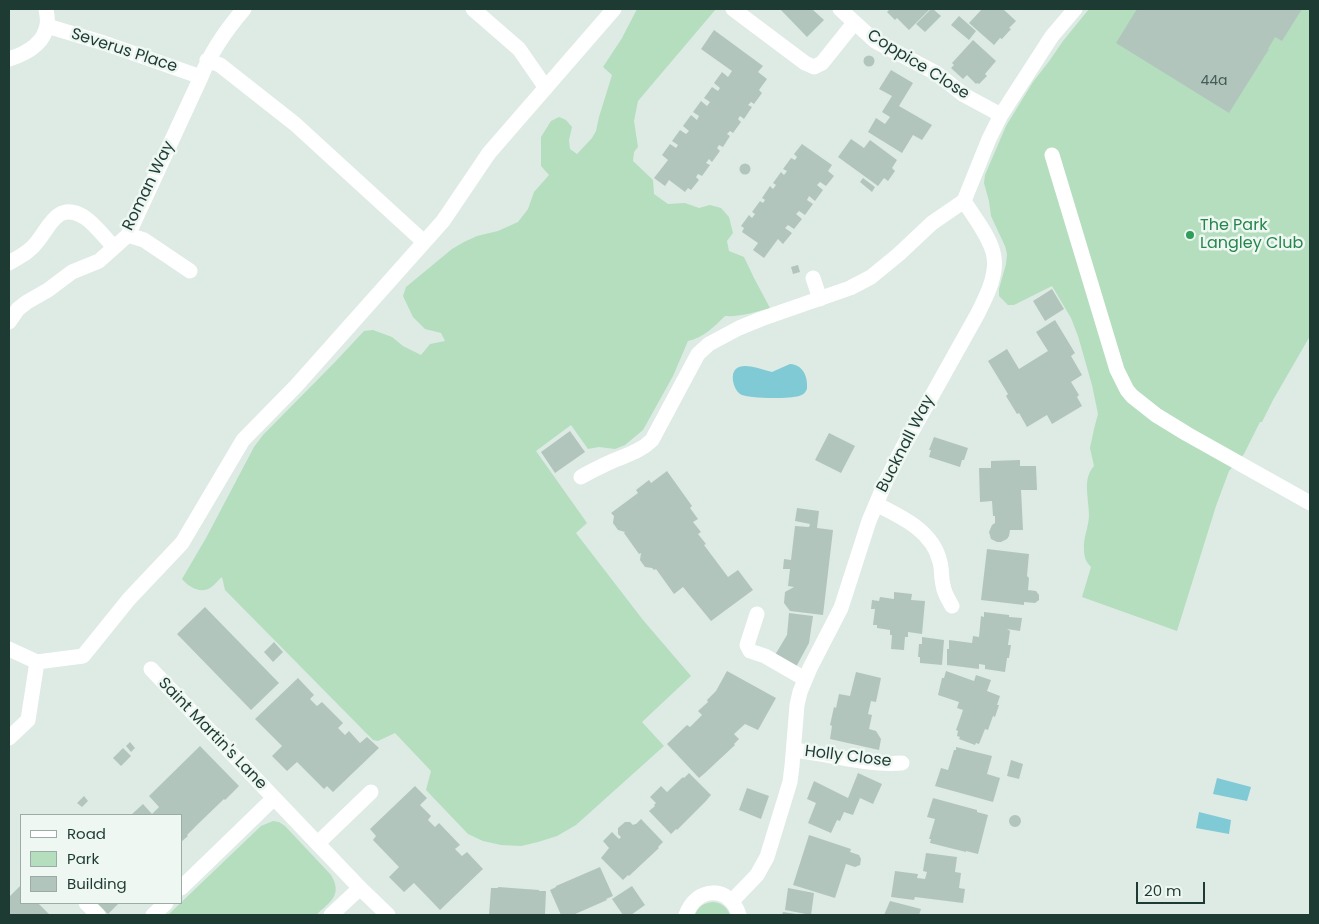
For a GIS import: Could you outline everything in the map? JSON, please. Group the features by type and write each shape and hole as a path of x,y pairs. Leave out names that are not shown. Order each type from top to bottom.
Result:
{"street":[{"path":"9,59 28,52 40,42 47,26 46,9"},
{"name":"Roman Way","path":"10,316 27,302 48,290 72,272 99,261 128,235 201,77 207,60 222,36 244,9"},
{"path":"473,9 519,49 546,88"},
{"path":"9,648 37,662 84,656 129,599 182,543 243,440 296,386 443,221 489,153 614,9"},
{"path":"733,9 805,63 814,67 822,63 854,22"},
{"name":"Coppice Close","path":"840,9 875,41 936,73 964,95 1000,115"},
{"path":"581,477 606,464 634,453 652,440 698,354 709,344 760,319 850,288 871,277 932,224 964,201 988,139 1000,115 1052,36 1075,9"},
{"name":"Severus Place","path":"47,26 104,43 201,77"},
{"path":"207,60 220,65 295,124 424,242"},
{"path":"1052,155 1117,370 1127,390 1150,410 1187,434 1310,503"},
{"name":"Bucknall Way","path":"732,901 757,875 767,856 790,782 797,705 804,679 841,608 862,539 876,504 906,441 987,296 992,277 994,254 991,245 964,201"},
{"path":"9,263 37,243 48,224 65,212 75,212 86,218 114,247"},
{"path":"128,235 144,240 190,271"},
{"path":"813,278 820,299"},
{"path":"876,504 920,529 927,537 938,556 944,590 952,606"},
{"path":"757,614 747,645 748,648 804,679"},
{"path":"9,738 28,720 37,662"},
{"name":"Saint Martin's Lane","path":"151,670 388,915"},
{"name":"Holly Close","path":"794,750 882,763 902,763"},
{"path":"318,843 371,792"},
{"name":"Saint Martin's Lane","path":"182,887 274,798"},
{"path":"331,915 360,888"},
{"path":"686,915 688,908 694,901 702,895 710,893 720,894 732,901 739,915"},
{"path":"87,904 98,915"},
{"path":"153,915 165,904"}],"green space":[{"path":"637,9 716,9 638,101 634,121 638,147 634,152 633,161 653,180 654,194 668,204 685,203 699,208 710,205 721,208 729,217 733,233 727,241 729,251 744,257 770,308 742,315 725,316 713,328 688,341 673,376 643,430 625,445 615,449 599,447 588,449 571,425 536,451 587,523 576,533 643,620 691,676 642,722 664,746 576,825 557,836 538,842 521,846 501,845 483,841 468,834 426,790 431,771 395,733 378,741 373,740 225,590 222,577 206,590 191,587 182,579 254,447 263,435 364,331 373,330 392,337 403,346 421,355 430,344 445,341 441,333 425,329 413,317 403,296 406,287 452,249 464,242 518,222 528,209 534,192 549,175 541,166 541,137 551,121 559,117 566,120 572,127 569,140 570,149 577,154 592,138 596,131 612,75 603,67 622,38"},
{"name":"The Park Langley Club","path":"1089,9 1310,9 1310,336 1262,422 1260,422 1244,454 1229,471 1216,506 1177,631 1082,597 1091,567 1085,557 1084,545 1089,515 1087,483 1090,471 1094,466 1090,448 1098,414 1092,385 1071,318 1052,286 1014,305 1008,305 999,296 1007,254 991,216 984,183 985,175 1006,126 1033,82"},
{"path":"273,821 285,826 331,875 336,888 333,898 326,906 316,915 168,915 179,904 182,904 182,902 261,826"},
{"path":"713,902 724,906 730,915 695,915 702,906"}],"water":[{"path":"790,364 798,366 804,372 807,380 807,389 800,396 778,398 751,397 740,394 735,387 733,373 741,366 772,372"},
{"path":"1217,778 1251,787 1247,801 1213,794"},
{"path":"1199,812 1231,820 1229,834 1196,828"}],"building":[{"path":"780,9 812,9 824,20 807,37"},
{"path":"887,9 930,9 909,30 897,18 895,20 887,12 889,10"},
{"path":"931,9 941,16 925,32 916,24"},
{"path":"982,9 1003,9 1016,21 1002,39 1000,38 994,45 969,23"},
{"path":"1137,9 1302,9 1282,41 1275,37 1229,113 1116,43"},
{"path":"959,16 976,31 969,40 951,25"},
{"path":"714,30 763,66 758,72 767,79 759,90 762,93 754,104 751,102 748,105 752,107 744,119 740,116 738,119 741,122 733,133 730,131 727,134 730,136 723,147 719,145 717,148 720,151 712,162 709,159 706,163 710,165 702,176 698,174 696,177 699,180 691,190 688,188 685,192 669,180 665,186 654,178 668,160 662,155 670,144 676,148 678,145 672,141 680,130 686,134 689,131 683,126 691,115 697,120 699,116 693,112 701,101 707,106 710,102 704,98 712,87 718,91 720,88 714,83 722,72 728,77 732,71 701,49"},
{"path":"973,40 996,61 985,74 987,76 979,84 976,84 967,75 963,79 951,68 954,65 952,63"},
{"path":"869,55 875,61 869,67 863,61"},
{"path":"891,70 913,83 899,106 932,125 922,140 913,135 902,153 868,132 876,118 885,124 890,117 882,112 892,96 879,89"},
{"path":"851,139 864,148 870,140 897,160 892,168 895,171 888,181 884,178 878,186 838,157"},
{"path":"802,144 832,165 828,171 834,176 826,186 820,182 817,185 823,190 815,201 809,196 807,200 813,204 805,215 799,211 796,214 802,219 794,229 788,225 785,228 792,233 783,244 778,239 764,258 753,250 758,243 742,232 744,228 741,226 749,215 752,218 755,214 752,212 760,201 763,203 765,200 762,198 770,186 773,189 776,185 773,183 781,172 784,175 787,171 783,169 791,158 795,160 797,157 794,154"},
{"path":"745,163 751,169 745,175 739,169"},
{"path":"863,178 875,187 872,192 860,182"},
{"path":"798,265 800,272 793,274 791,267"},
{"path":"1052,289 1064,309 1045,321 1033,301"},
{"path":"1055,320 1075,353 1071,356 1082,375 1071,382 1079,395 1077,397 1082,406 1052,424 1047,415 1027,427 1006,396 1008,394 988,361 1007,349 1019,369 1048,351 1036,332"},
{"path":"570,431 585,452 555,473 541,452"},
{"path":"829,433 855,446 841,473 815,460"},
{"path":"934,437 968,448 960,467 929,457 931,450 929,450"},
{"path":"1020,460 1020,466 1036,466 1037,490 1021,490 1023,530 1010,530 1007,539 997,542 991,539 989,532 995,523 992,501 980,502 979,468 991,468 991,461"},
{"path":"667,471 692,506 690,508 698,519 693,522 701,532 698,534 706,544 704,545 728,577 738,570 753,590 711,621 683,587 674,594 656,569 645,567 640,560 641,553 639,554 625,532 618,530 613,523 614,516 611,513 638,493 636,490 649,480 651,483"},
{"path":"797,508 819,511 817,528 833,530 823,615 790,611 784,603 785,592 794,587 788,586 790,569 783,569 784,559 791,560 795,526 809,527 810,524 795,521"},
{"path":"987,549 1029,554 1028,590 1036,591 1039,595 1039,600 1035,603 1024,602 1024,605 981,600"},
{"path":"894,592 912,594 911,600 925,601 922,634 908,632 908,637 905,637 904,650 891,649 892,635 890,635 890,630 877,628 877,625 873,625 875,609 871,609 872,600 879,601 880,597 894,599"},
{"path":"205,607 279,683 251,710 177,634"},
{"path":"984,612 1022,618 1020,631 1007,629 1010,631 1008,645 1011,645 1005,672 985,669 985,665 979,664 979,669 947,665 949,640 972,643 973,636 979,637 981,616 984,617"},
{"path":"789,613 813,616 809,643 796,667 775,655 787,635"},
{"path":"922,637 944,640 942,665 920,663 920,657 918,657 919,644 922,644"},
{"path":"274,642 283,652 273,662 264,652"},
{"path":"727,671 776,698 758,730 745,724 734,734 739,739 735,745 699,778 667,744 687,725 690,727 702,715 698,711 716,691"},
{"path":"946,671 974,681 976,675 991,680 987,691 1000,696 995,717 993,716 988,730 985,729 979,744 976,743 975,745 959,739 960,737 957,736 958,731 956,730 963,710 957,708 959,702 938,695 942,678 944,678"},
{"path":"856,672 881,678 876,702 871,701 868,714 872,715 869,729 876,731 881,739 879,750 830,739 832,726 830,725 839,694 850,696"},
{"path":"298,678 314,695 310,699 317,706 322,702 343,723 338,728 345,735 349,731 360,743 367,737 379,748 333,792 327,786 324,789 297,762 287,771 272,756 282,746 255,719"},
{"path":"130,742 135,748 131,752 126,746"},
{"path":"200,746 239,786 182,841 182,814 152,814 159,807 149,796"},
{"path":"956,747 992,756 987,774 1000,778 993,802 935,786 941,768 948,770"},
{"path":"123,748 131,756 121,766 113,758"},
{"path":"1011,760 1023,764 1019,779 1007,776"},
{"path":"689,773 711,795 671,834 649,811 656,803 650,797 661,786 667,792"},
{"path":"858,773 882,784 873,804 860,798 853,815 844,812 840,821 837,820 831,833 808,823 816,803 807,799 814,781 848,798"},
{"path":"415,786 427,798 420,805 431,816 428,820 435,827 439,823 460,845 455,849 462,856 467,852 483,869 440,910 414,883 404,892 389,877 399,867 373,840 376,836 370,829"},
{"path":"747,788 769,796 761,819 739,810"},
{"path":"84,796 88,801 82,807 77,803"},
{"path":"933,798 977,810 977,812 988,815 978,854 930,843 931,839 929,839 935,819 927,817"},
{"path":"143,804 152,814 132,814"},
{"path":"1013,815 1017,815 1021,821 1017,827 1013,827 1009,823 1009,819"},
{"path":"641,819 663,842 659,848 623,880 601,858 609,848 603,841 612,832 619,839 621,837 618,834 618,828 625,822 630,822 633,825"},
{"path":"809,835 851,849 850,852 859,855 861,859 860,865 855,867 846,864 835,898 793,885"},
{"path":"926,853 957,857 955,872 961,873 959,888 965,889 963,903 915,897 914,900 891,897 895,871 918,874 917,878 925,879 927,872 923,871"},
{"path":"600,867 613,896 573,915 561,915 550,890"},
{"path":"20,886 20,904 39,904 50,915 9,915 9,897"},
{"path":"632,886 645,905 631,915 623,915 612,899"},
{"path":"491,888 546,891 545,915 489,915"},
{"path":"788,888 814,893 811,915 785,910"},
{"path":"890,901 921,909 919,915 884,915"},
{"path":"98,904 118,904 108,914"},
{"path":"783,912 796,914 796,915 782,915"}],"place":[{"name":"The Park Langley Club","path":"1190,235"}]}
